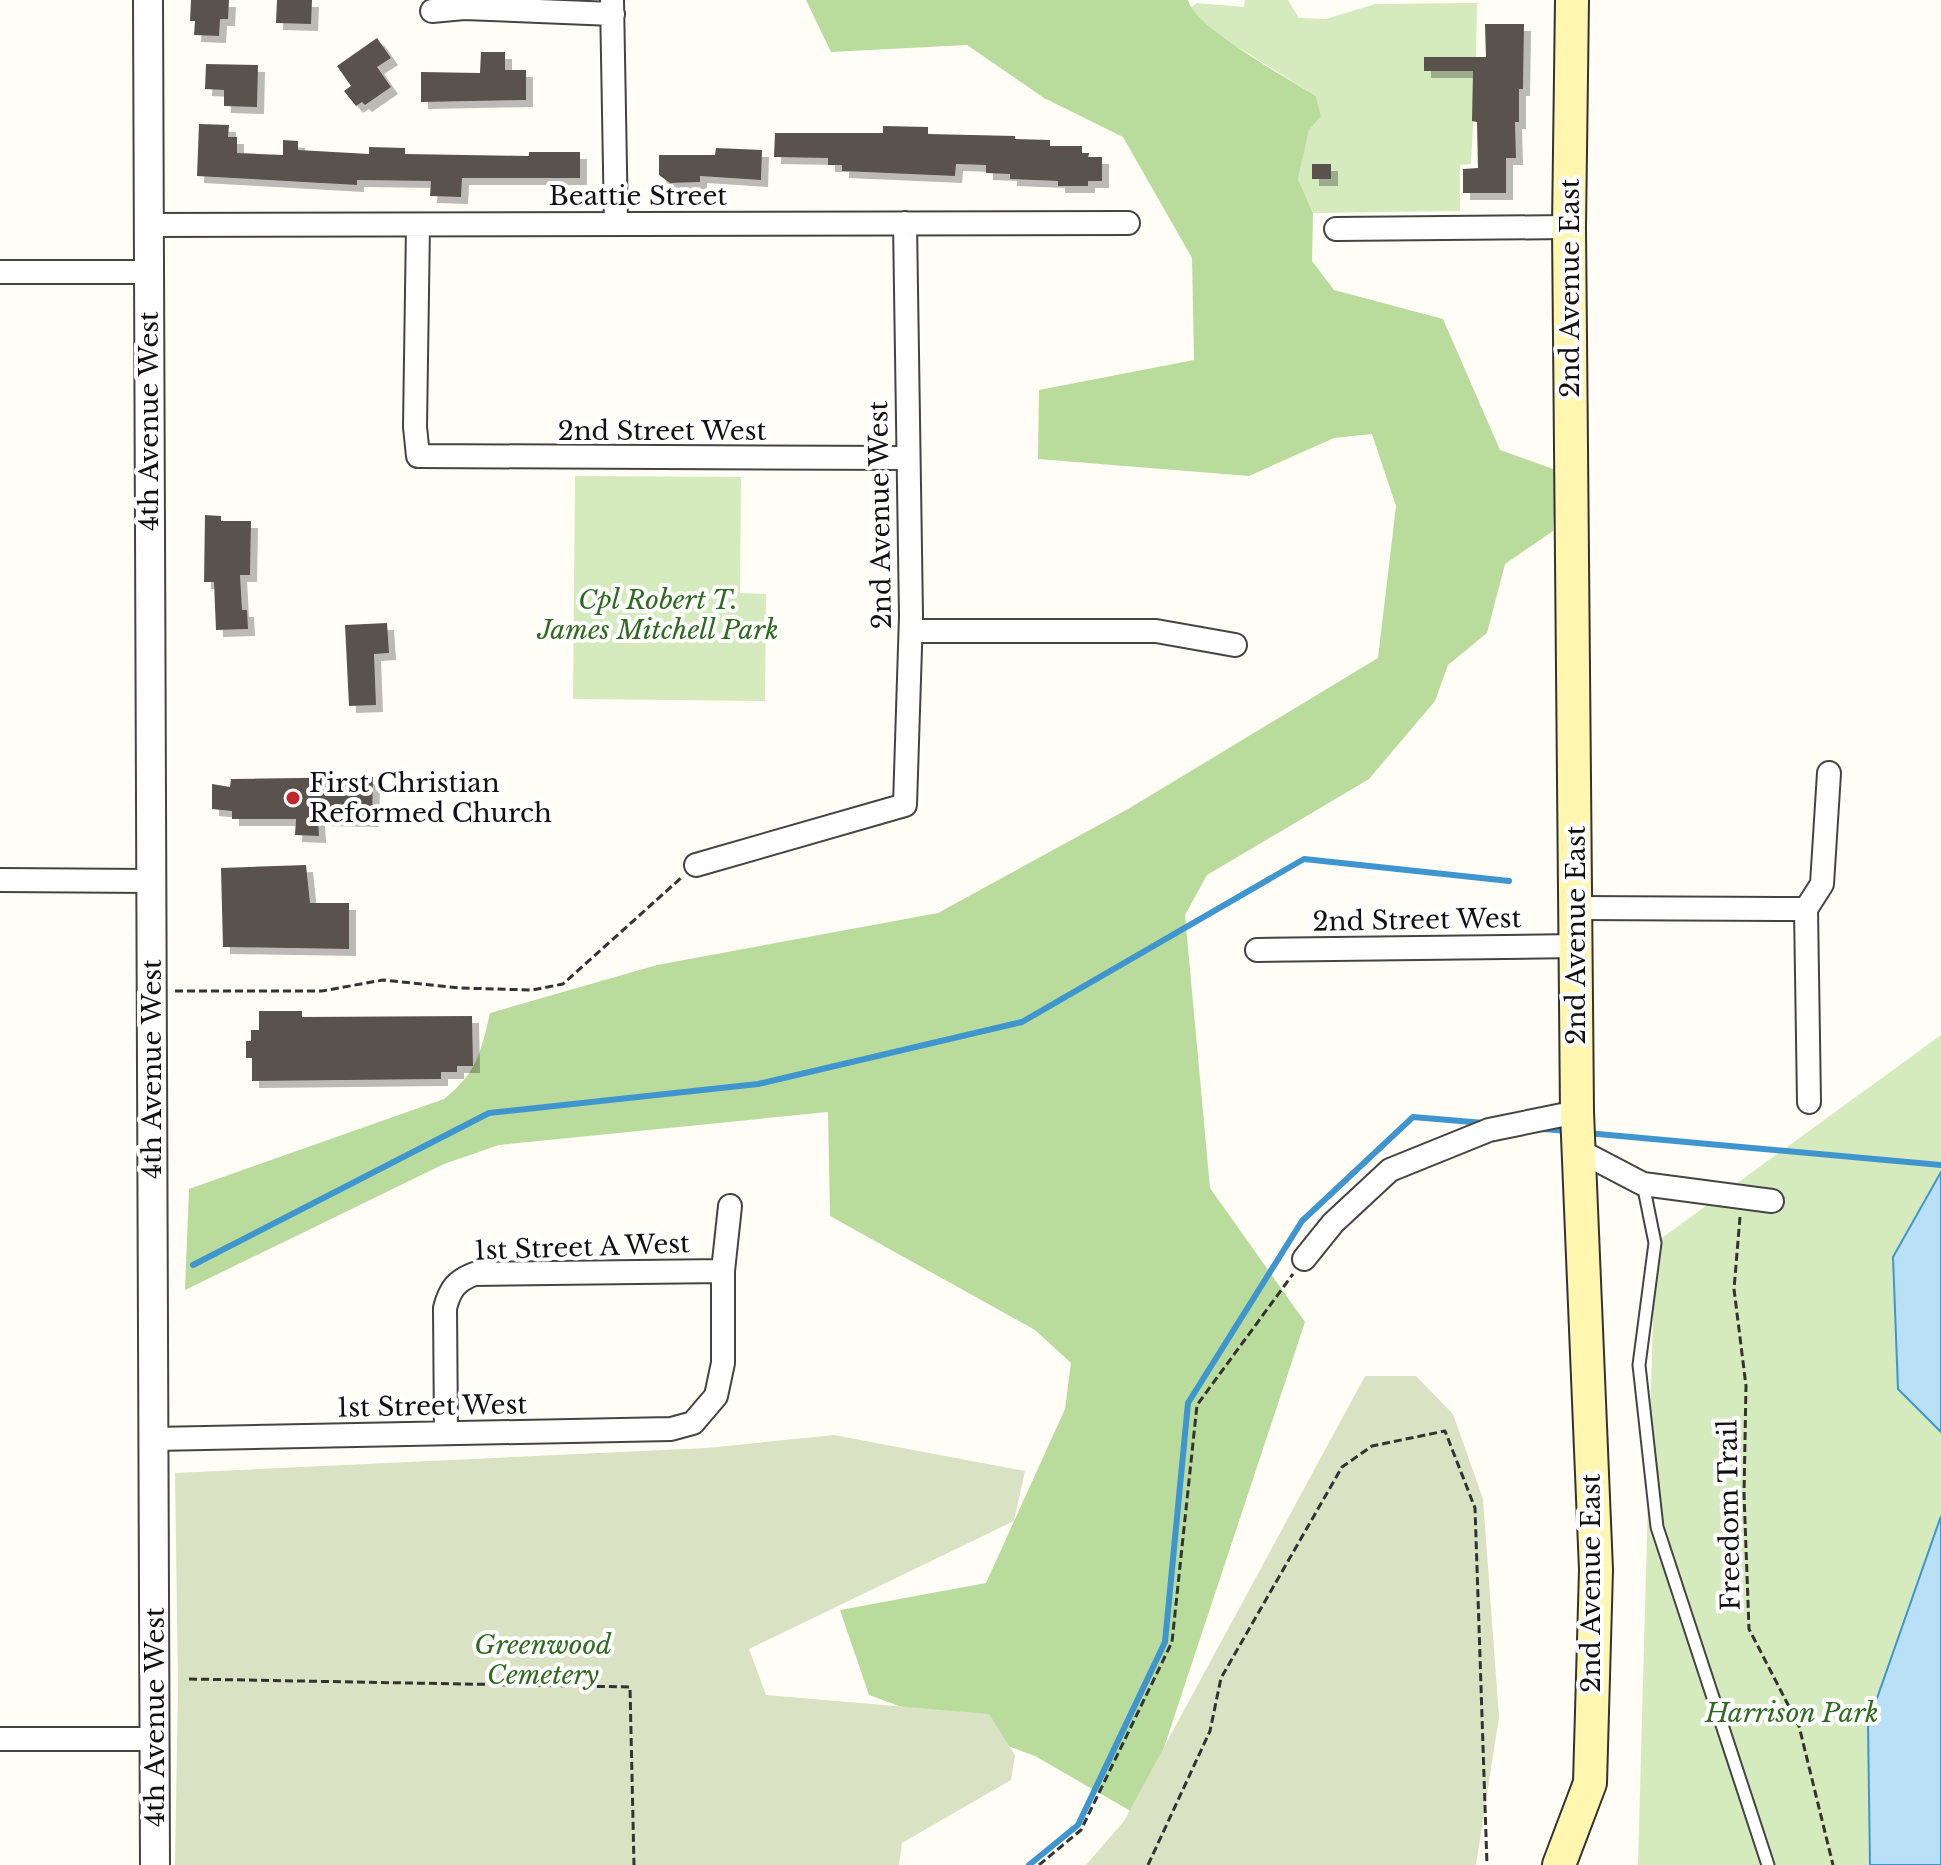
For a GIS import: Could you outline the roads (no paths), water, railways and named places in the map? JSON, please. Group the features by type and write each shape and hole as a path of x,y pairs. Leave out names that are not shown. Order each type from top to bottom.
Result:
{"main road":[{"name":"2nd Avenue East","path":"1559,1865 1590,1783 1596,1570 1577,1112 1569,227 1572,0"}],"street":[{"path":"148,0 148,225"},
{"path":"432,11 613,7 616,224"},
{"name":"2nd Avenue West","path":"696,865 905,805 911,631 906,458 905,223"},
{"name":"Beattie Street","path":"148,225 1128,223"},
{"name":"4th Avenue West","path":"148,225 155,1865"},
{"name":"2nd Street West","path":"418,225 418,456 906,458"},
{"path":"1336,229 1569,227"},
{"path":"0,272 148,272"},
{"path":"911,631 1156,631 1235,645"},
{"path":"1809,1102 1806,909 1822,884 1829,773"},
{"path":"0,880 151,881"},
{"path":"1576,908 1806,909"},
{"name":"2nd Street West","path":"1257,950 1577,946"},
{"path":"1304,1259 1333,1223 1390,1170 1489,1130 1577,1112"},
{"path":"1578,1150 1643,1184 1772,1201"},
{"path":"723,1271 730,1206"},
{"name":"1st Street West","path":"154,1439 671,1429 693,1423 706,1412 716,1396 723,1363 723,1271"},
{"name":"1st Street A West","path":"446,1433 445,1308 449,1292 458,1280 474,1274 723,1271"},
{"path":"0,1739 155,1739"}],"lane":[{"path":"1643,1184 1655,1243 1639,1365 1657,1527 1768,1865"}],"water":[{"path":"1941,1172 1941,1432 1898,1389 1893,1257"},
{"path":"1941,1516 1941,1865 1870,1865 1868,1724"}],"waterway":[{"path":"193,1265 489,1113 758,1084 1022,1022 1304,859 1509,881"},
{"path":"1029,1865 1078,1825 1165,1642 1188,1403 1302,1221 1413,1117 1484,1123"},
{"path":"1543,1129 1568,1131"},
{"path":"1587,1133 1941,1165"}],"place":[{"name":"First Christian Reformed Church","path":"293,798"}],"park label":[{"name":"Cpl Robert T. James Mitchell Park","path":"658,615"},
{"name":"Greenwood Cemetery","path":"543,1660"},
{"name":"Harrison Park","path":"1792,1713"}]}
